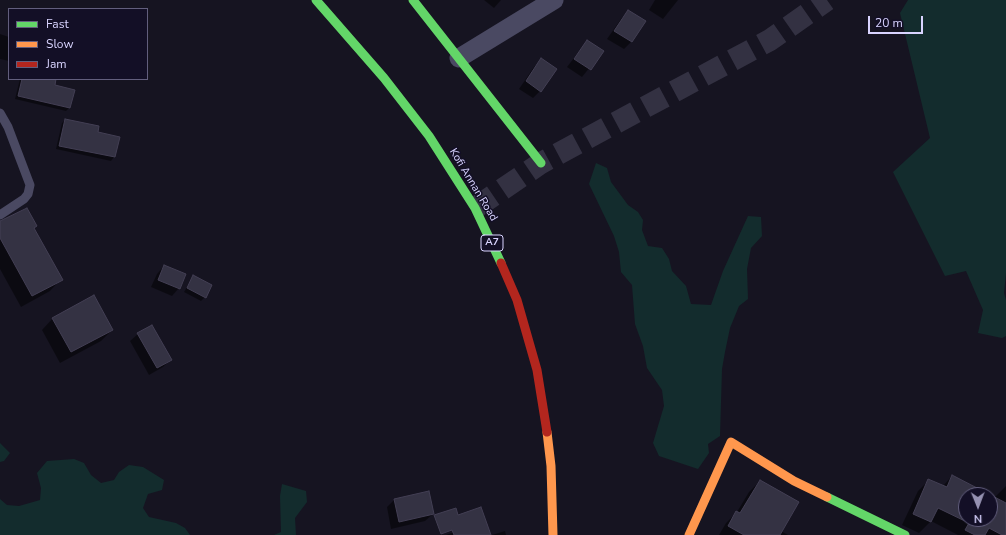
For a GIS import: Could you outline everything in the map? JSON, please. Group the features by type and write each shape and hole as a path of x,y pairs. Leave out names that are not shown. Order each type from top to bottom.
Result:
{"main road":[{"name":"Kofi Annan Road","path":"316,0 384,78 429,136 475,208 495,250 517,300 537,370 546,418 551,466 554,535"},
{"path":"413,0 541,163"},
{"path":"689,535 731,442 794,481 905,535"}],"street":[{"path":"459,58 554,0"}],"lane":[{"path":"0,113 11,134 30,185 28,194 24,199 0,215"}],"green space":[{"path":"908,0 1006,0 1006,273 1004,293 1006,300 1006,336 1002,338 978,333 983,310 966,271 945,276 893,172 930,138 900,13"},
{"path":"596,163 607,168 611,182 628,205 638,212 643,220 642,230 648,246 662,248 669,259 672,271 686,286 691,304 711,305 723,271 748,216 761,217 762,236 751,248 747,269 748,299 739,306 730,328 725,352 722,369 720,436 708,444 709,453 698,469 659,456 653,443 664,406 662,390 647,368 643,346 635,324 632,285 621,272 619,252 614,236 589,184"},
{"path":"0,443 10,453 4,461 0,462"},
{"path":"74,459 84,463 91,475 101,483 114,480 119,472 129,465 143,467 164,480 162,490 148,494 143,508 149,517 176,523 185,528 190,535 0,535 0,499 7,505 19,506 40,500 41,488 37,473 47,461"},
{"path":"282,484 306,491 307,502 295,518 296,535 274,535 281,532 280,496"}],"building":[{"path":"628,10 646,21 632,42 614,31"},
{"path":"587,40 604,51 591,70 574,59"},
{"path":"541,58 557,69 541,92 526,81"},
{"path":"22,80 56,80 55,85 75,90 70,108 18,96"},
{"path":"65,119 99,126 98,132 120,137 115,157 59,146"},
{"path":"27,208 37,226 34,228 63,280 32,296 0,238 0,221"},
{"path":"164,265 186,274 180,289 158,280"},
{"path":"193,275 212,285 206,298 187,288"},
{"path":"94,295 113,330 71,352 52,318"},
{"path":"152,325 172,360 157,368 137,333"},
{"path":"952,475 975,487 958,487 958,518 938,508 931,522 913,514 928,479 947,487"},
{"path":"760,480 799,502 780,535 744,535 728,526 736,511 740,513"},
{"path":"429,491 434,514 399,522 394,499"},
{"path":"998,499 1006,503 1006,535 1002,535 989,528 985,535 975,535 965,530 967,527 998,527"},
{"path":"481,507 491,535 454,535 452,530 441,534 434,515 456,508 458,515"}],"tunnel":[{"path":"475,208 541,163 770,40 827,0"}],"traffic: fast":[{"path":"316,0 384,78 429,136 475,208 501,263"},
{"path":"413,0 541,163"},
{"path":"827,497 905,535"}],"traffic: slow":[{"path":"547,432 551,466 553,535"},
{"path":"689,535 731,442 794,481 827,497"}],"traffic: jam":[{"path":"501,263 517,300 537,370 547,432"}]}
